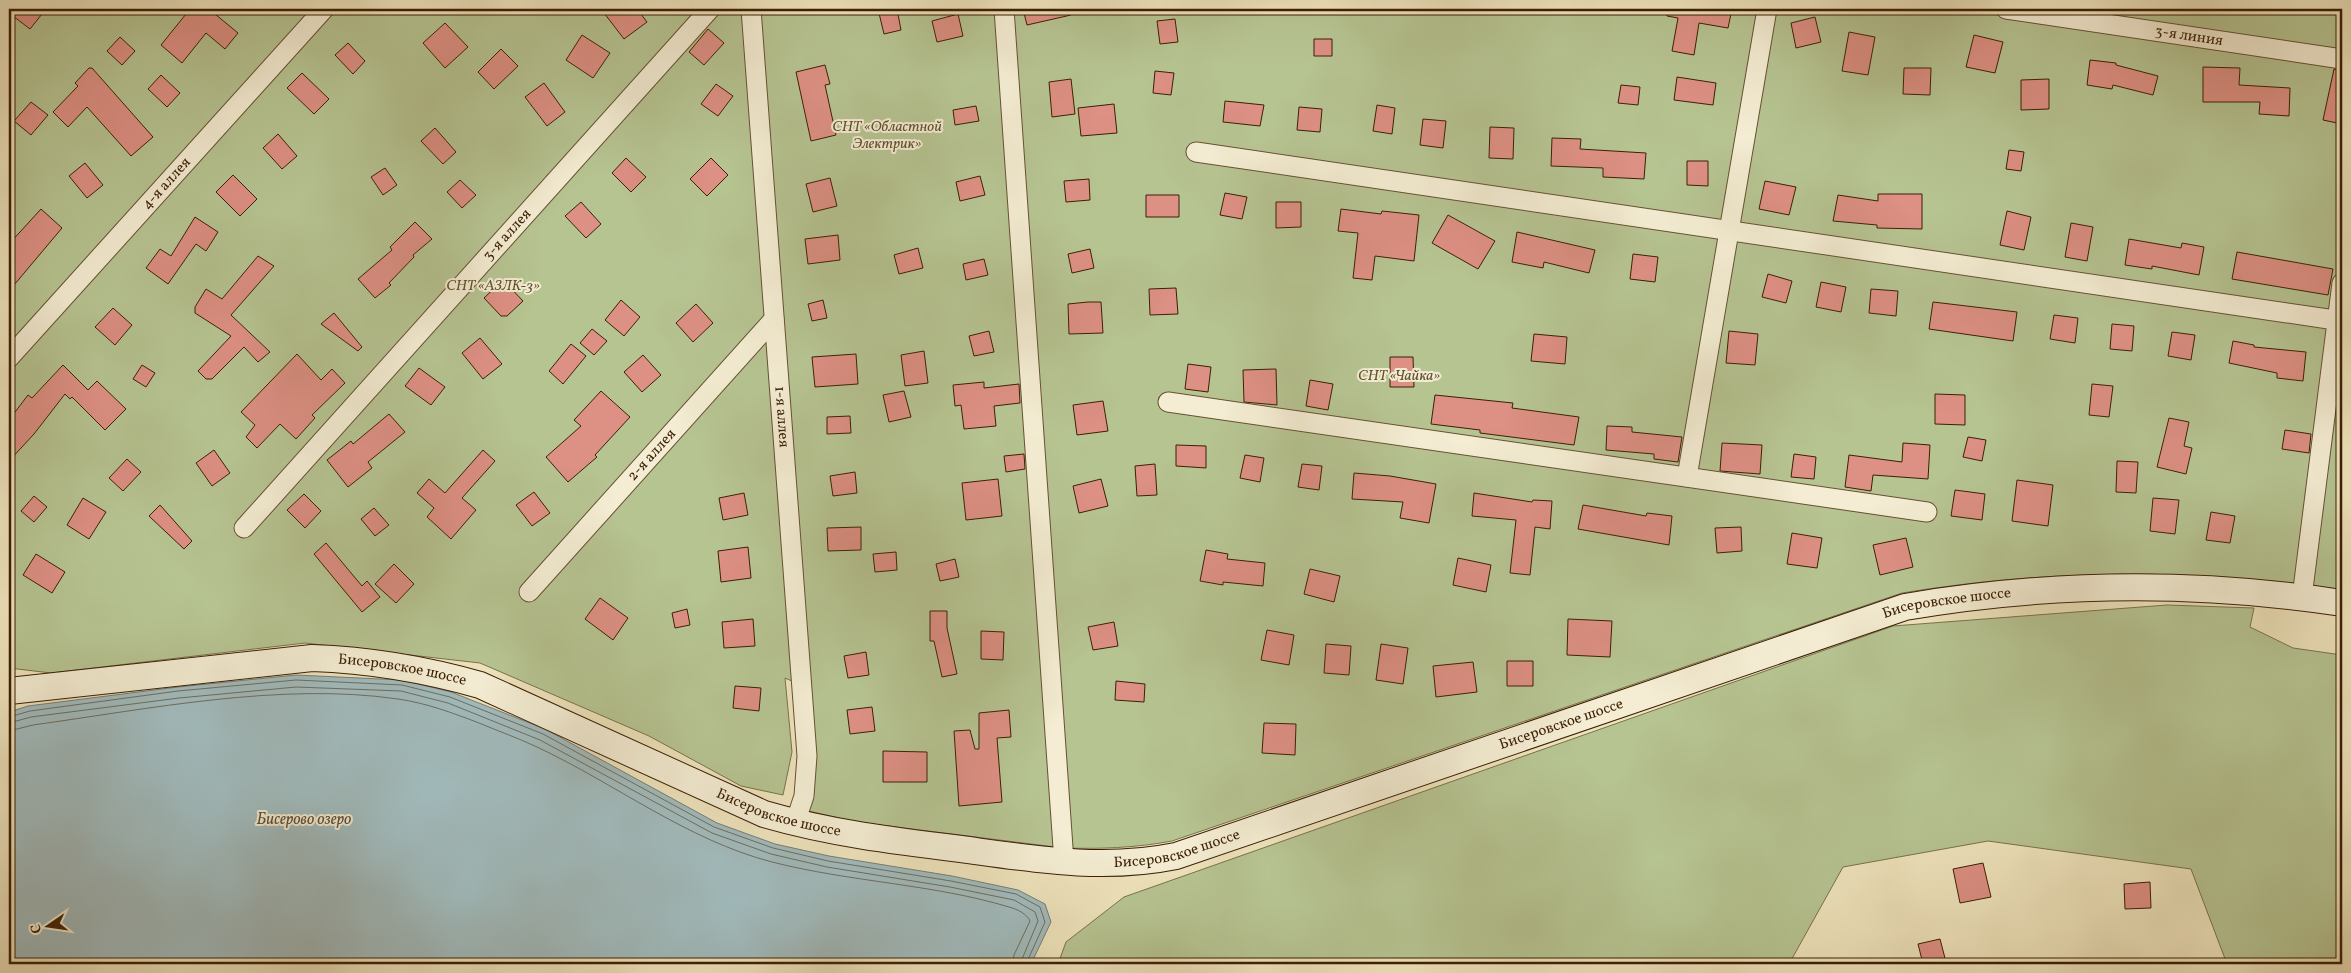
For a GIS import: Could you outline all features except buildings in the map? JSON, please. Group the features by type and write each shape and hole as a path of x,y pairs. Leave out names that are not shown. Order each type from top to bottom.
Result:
{"main road":[{"name":"Бисеровское шоссе","path":"9,690 312,658 358,660 429,672 480,685 764,814 795,823 857,836 1064,862 1125,864 1176,856 1905,607 1981,595 2127,587 2225,589 2342,603"}],"street":[{"name":"4-я аллея","path":"9,358 324,9"},
{"name":"3-я аллея","path":"244,528 710,9"},
{"name":"1-я аллея","path":"751,9 807,756 804,796 795,823"},
{"path":"1004,9 1064,862"},
{"path":"1687,477 1767,9"},
{"name":"3-я линия","path":"2006,9 2342,59"},
{"path":"1196,152 2340,321"},
{"path":"2302,597 2340,321 2342,283"},
{"name":"2-я аллея","path":"529,592 774,319"},
{"path":"1168,402 1927,512"}],"green space":[{"path":"9,9 2342,9 2342,590 2232,578 2122,574 2012,579 1902,593 1172,841 1131,847 1104,848 1063,848 856,822 800,809 801,685 785,678 792,752 783,795 741,786 649,736 480,663 305,643 51,673 9,668"},
{"path":"2167,605 2254,608 2250,627 2293,648 2342,655 2342,964 2227,964 2191,869 1988,841 1843,867 1789,964 1058,964 1066,942 1124,897 1893,626"}],"water":[{"name":"Бисерово озеро","path":"296,675 402,680 451,692 545,729 717,823 775,844 829,856 952,876 1018,890 1045,904 1051,922 1031,964 9,964 9,712 28,706 178,687"}],"park label":[{"name":"СНТ «Областной Электрик»","path":"887,136"},
{"name":"СНТ «АЗЛК-3»","path":"493,286"},
{"name":"СНТ «Чайка»","path":"1399,376"}]}
